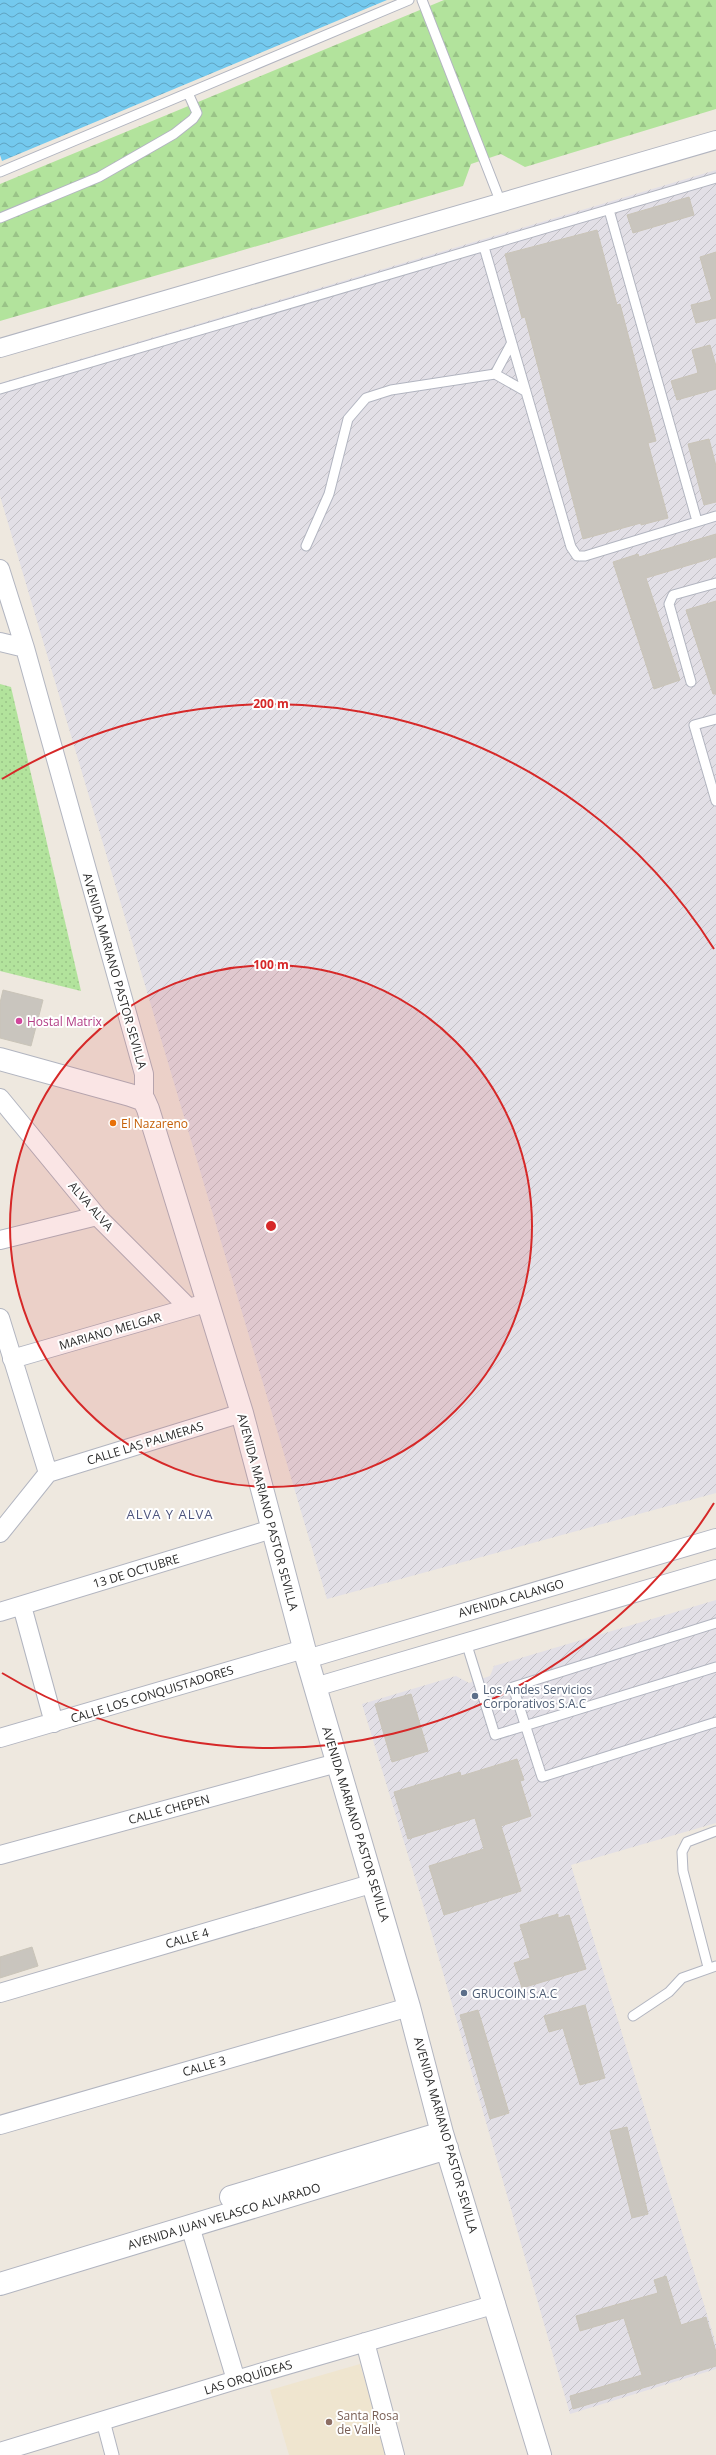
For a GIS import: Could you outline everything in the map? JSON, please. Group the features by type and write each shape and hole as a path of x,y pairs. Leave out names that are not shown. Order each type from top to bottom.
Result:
{"street":[{"path":"0,348 716,140"},
{"name":"AVENIDA MARIANO PASTOR SEVILLA","path":"0,569 24,648 144,1074 144,1100 155,1128 198,1305 242,1413 305,1654 374,1884 445,2140 496,2304 540,2455"},
{"path":"0,642 24,648"},
{"path":"0,1059 130,1094 144,1100"},
{"name":"ALVA ALVA","path":"0,1098 98,1216 198,1305"},
{"path":"0,1240 98,1216"},
{"name":"MARIANO MELGAR","path":"12,1359 198,1305"},
{"path":"0,1318 48,1473 0,1533"},
{"name":"CALLE LAS PALMERAS","path":"48,1473 242,1413"},
{"name":"13 DE OCTUBRE","path":"0,1612 272,1529"},
{"name":"AVENIDA CALANGO","path":"305,1654 716,1538"},
{"path":"315,1686 716,1569"},
{"path":"22,1606 54,1723"},
{"name":"CALLE LOS CONQUISTADORES","path":"0,1738 305,1654"},
{"name":"CALLE CHEPEN","path":"0,1856 337,1763"},
{"name":"CALLE 4","path":"0,1993 374,1884"},
{"name":"CALLE 3","path":"0,2125 409,2007"},
{"name":"AVENIDA JUAN VELASCO ALVARADO","path":"0,2284 190,2226 445,2140"},
{"name":"AVENIDA JUAN VELASCO ALVARADO","path":"0,2268 445,2140"},
{"path":"190,2226 236,2380"},
{"name":"LAS ORQUÍDEAS","path":"0,2452 236,2380 496,2304"},
{"path":"365,2342 395,2455"},
{"path":"103,2421 112,2455"}],"lane":[{"path":"0,172 409,0"},
{"path":"422,0 501,203"},
{"path":"0,218 99,177 174,134 193,120 196,113 188,93"},
{"path":"0,389 716,178"},
{"path":"609,210 697,521"},
{"path":"484,246 571,547 577,556 585,556 716,516"},
{"path":"496,374 512,344"},
{"path":"306,546 329,494 348,419 366,398 392,390 496,374 525,391"},
{"path":"691,682 669,604 670,598 673,595 716,583"},
{"path":"716,719 694,725 716,801"},
{"path":"716,1623 514,1687 542,1776 716,1722"},
{"path":"466,1642 495,1735 716,1667"},
{"path":"633,2016 669,1992 682,1978 712,1967 683,1871 682,1852 687,1842 716,1831"}],"shaded area":[{"path":"716,170 716,1493 327,1599 0,496 0,383"},
{"path":"716,1600 716,1823 571,1865 716,2344 716,2369 570,2414 429,1924 362,1704 456,1676 469,1683 490,1676 494,1666"},
{"name":"Santa Rosa de Valle","path":"360,2364 387,2455 289,2455 270,2390"}],"green space":[{"path":"444,0 716,0 716,109 525,167 501,154 471,164 463,186 0,321 0,184"},
{"path":"0,684 11,687 81,991 0,971"}],"water":[{"path":"0,0 387,0 2,161 0,155"}],"building":[{"path":"689,197 694,215 633,233 627,215"},
{"path":"597,230 617,305 620,304 656,441 648,443 668,518 641,525 641,523 583,539 525,317 522,318 505,254"},
{"path":"716,252 716,318 696,323 691,305 712,300 700,257"},
{"path":"710,345 716,366 716,389 677,400 671,381 698,373 692,350"},
{"path":"709,439 716,466 716,502 704,505 688,444"},
{"path":"716,534 716,557 646,578 680,680 654,689 613,562 638,554 639,557"},
{"path":"716,601 716,694 713,694 686,610"},
{"name":"Hostal Matrix","path":"3,990 43,1000 31,1046 0,1038 0,1003"},
{"path":"411,1694 428,1751 392,1762 375,1704"},
{"path":"517,1759 524,1780 520,1781 531,1816 501,1826 521,1891 444,1915 429,1866 484,1849 475,1818 408,1839 394,1792 460,1772 461,1776"},
{"path":"558,1914 558,1918 569,1915 586,1969 522,1988 514,1963 530,1958 520,1925"},
{"path":"32,1947 38,1966 0,1978 0,1957"},
{"path":"585,2005 605,2078 580,2085 563,2028 549,2032 544,2016"},
{"path":"478,2010 509,2113 490,2119 460,2015"},
{"path":"627,2127 648,2214 632,2218 610,2131"},
{"path":"666,2276 681,2325 706,2317 716,2352 716,2366 573,2409 570,2396 642,2375 624,2318 580,2331 576,2316 658,2293 654,2280"}],"place":[{"name":"Hostal Matrix","path":"19,1021"},
{"name":"El Nazareno","path":"113,1123"},
{"name":"Los Andes Servicios Corporativos S.A.C","path":"475,1696"},
{"name":"GRUCOIN S.A.C","path":"464,1993"},
{"name":"Santa Rosa de Valle","path":"329,2422"}],"district":[{"name":"ALVA Y ALVA","path":"170,1514"}]}
